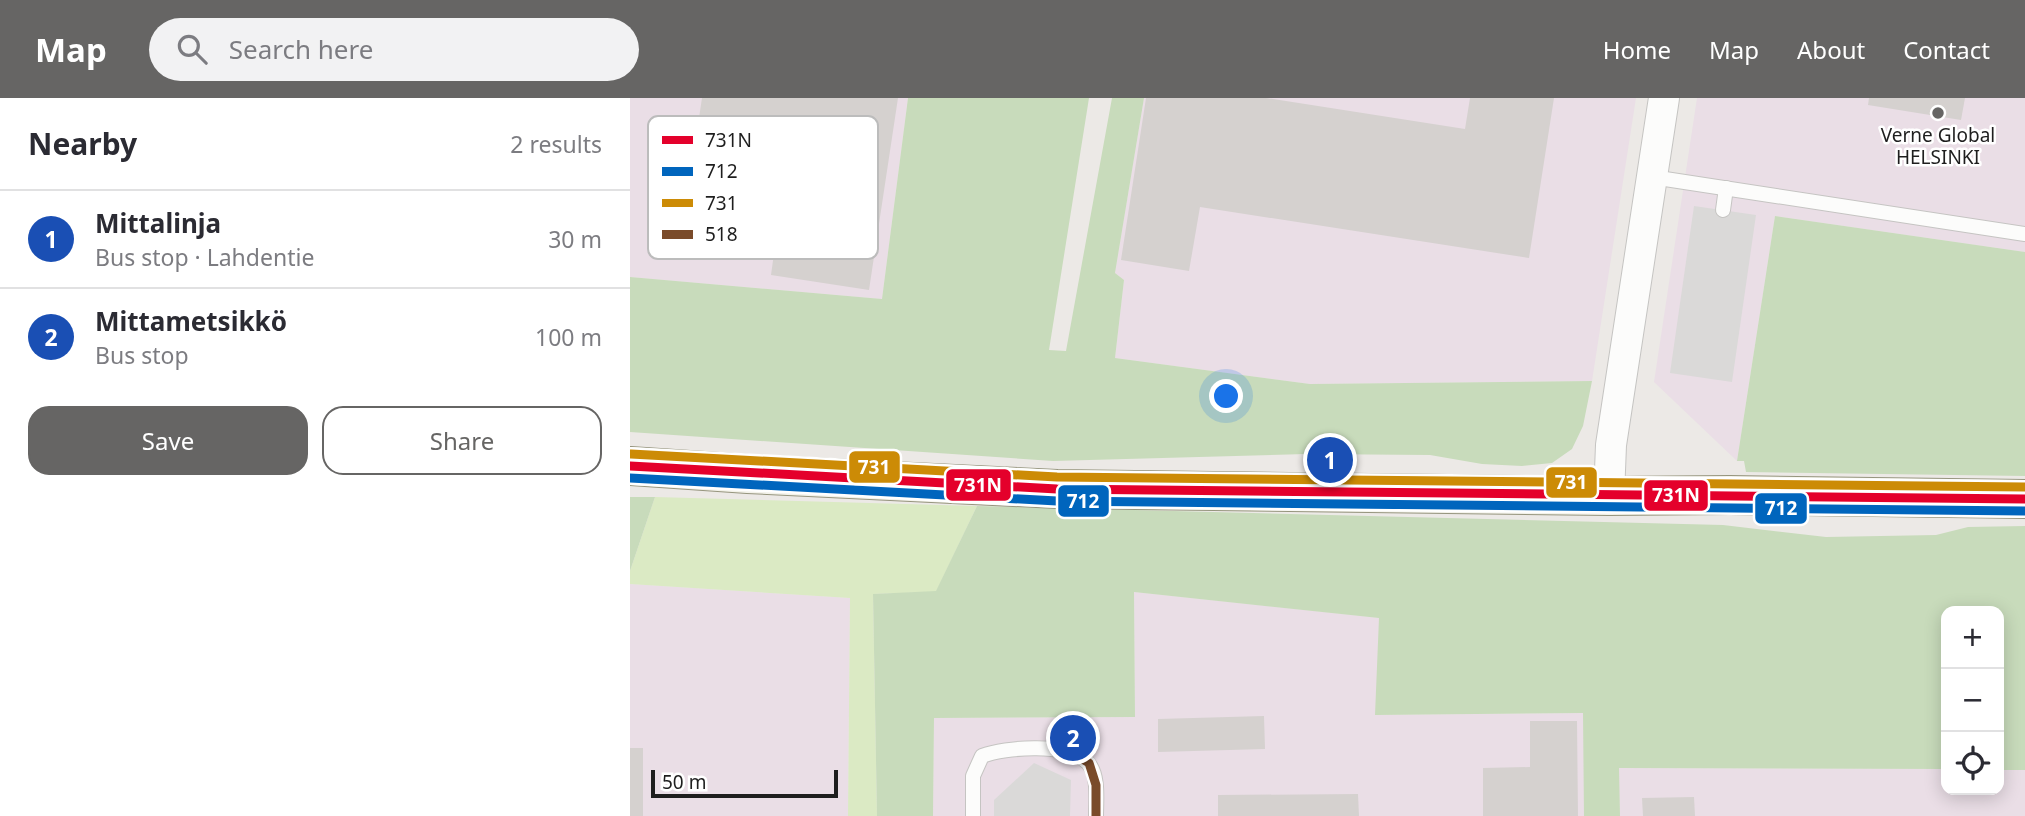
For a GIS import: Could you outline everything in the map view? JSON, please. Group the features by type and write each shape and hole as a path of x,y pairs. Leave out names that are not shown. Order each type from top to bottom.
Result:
{"main road":[{"path":"630,466 1057,489 2025,499"}],"street":[{"path":"1609,496 1611,445 1664,98"}],"lane":[{"path":"1652,177 2025,234"},
{"path":"1723,210 1726,188"},
{"path":"972,816 973,776 982,756 995,751 1038,748 1073,753 1089,763 1096,785 1096,816"}],"shaded area":[{"path":"630,98 908,98 882,299 630,277"},
{"path":"1144,98 1636,98 1592,381 1310,384 1115,358 1124,280 1115,273"},
{"path":"1697,98 2025,98 2025,252 1775,216 1737,461 1654,382"},
{"path":"1694,206 1756,215 1732,382 1670,373"},
{"path":"630,584 850,598 848,816 630,816"},
{"path":"1134,592 1380,618 1376,715 1584,713 1584,816 933,816 934,718 1135,717"},
{"path":"1034,763 1071,780 1070,816 994,816 994,800"},
{"path":"1618,768 1941,769 1941,795 2004,795 2004,770 2025,770 2025,816 1620,816"}],"green space":[{"path":"908,98 1089,98 1049,350 1066,351 1112,98 1144,98 1115,273 1124,280 1115,358 1310,384 1592,381 1583,426 1572,449 1552,463 1522,466 1482,464 1430,455 1306,454 1053,461 630,432 630,277 882,299"},
{"path":"1775,216 2025,252 2025,476 1746,472 1744,461 1737,461"},
{"path":"630,497 655,497 630,571"},
{"path":"655,497 977,506 936,592 873,594 877,816 848,816 850,598 630,584 630,571"},
{"path":"977,506 1723,525 1826,537 1936,535 1968,527 2025,526 2025,770 2004,770 2004,606 1941,606 1941,769 1619,768 1620,816 1584,816 1583,713 1375,715 1379,618 1134,592 1135,717 934,718 933,816 877,816 873,594 936,591"}],"building":[{"path":"702,98 898,98 878,230 878,116 699,116"},
{"path":"1146,98 1266,98 1465,129 1470,98 1554,98 1529,258 1200,207 1189,271 1121,260"},
{"name":"Verne Global HELSINKI","path":"1869,98 1965,98 1961,120 1868,105"},
{"path":"773,259 874,259 869,290 771,275"},
{"path":"1264,716 1265,749 1158,752 1158,719"},
{"path":"1530,721 1577,721 1578,816 1483,816 1483,768 1530,767"},
{"path":"630,748 643,748 643,816 630,816"},
{"path":"1358,794 1359,816 1218,816 1218,795"},
{"path":"1694,797 1695,816 1643,816 1642,798"}],"transit line":[{"name":"731","path":"631,454 1057,477 2025,487"},
{"name":"731N","path":"630,466 1057,489 2025,499"},
{"name":"712","path":"630,478 1057,501 2025,511"},
{"name":"518","path":"1073,753 1089,763 1096,785 1096,816"}],"place":[{"name":"Verne Global HELSINKI","path":"1938,113"},
{"name":"Mittalinja","path":"1330,460"},
{"name":"Mittametsikkö","path":"1073,738"}]}
